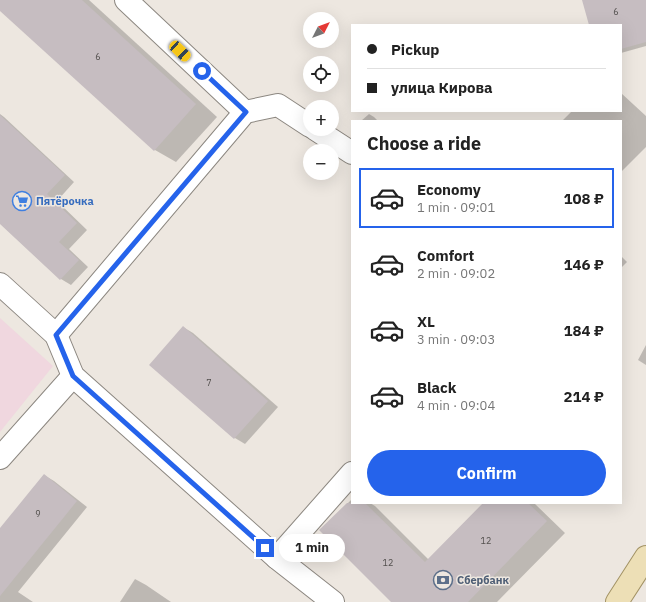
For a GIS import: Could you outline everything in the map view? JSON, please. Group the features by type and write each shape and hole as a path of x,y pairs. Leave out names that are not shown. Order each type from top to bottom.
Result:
{"main road":[{"path":"617,602 646,557"}],"street":[{"path":"126,0 246,112"},
{"path":"56,335 246,112 278,105 303,121"},
{"path":"326,136 351,152"},
{"path":"0,284 56,335 73,376 277,558 333,602"},
{"path":"0,458 73,376"},
{"path":"277,558 351,474"}],"shaded area":[{"path":"0,318 53,366 0,432"}],"building":[{"path":"0,0 82,0 196,104 154,151 0,11"},
{"path":"582,0 646,0 646,42 622,49 622,24 589,24"},
{"path":"0,115 65,175 47,194 77,223 59,242 79,260 60,280 0,224"},
{"path":"183,326 268,401 234,439 149,365"},
{"path":"44,474 77,501 0,596 0,528"},
{"path":"347,503 366,504 425,562 482,504 529,504 547,521 468,602 391,602 319,530"}],"place":[{"name":"Пятёрочка","path":"22,201"},
{"name":"Сбербанк","path":"443,580"}],"route":[{"path":"202,71 246,112 56,335 73,376 265,548"}]}
